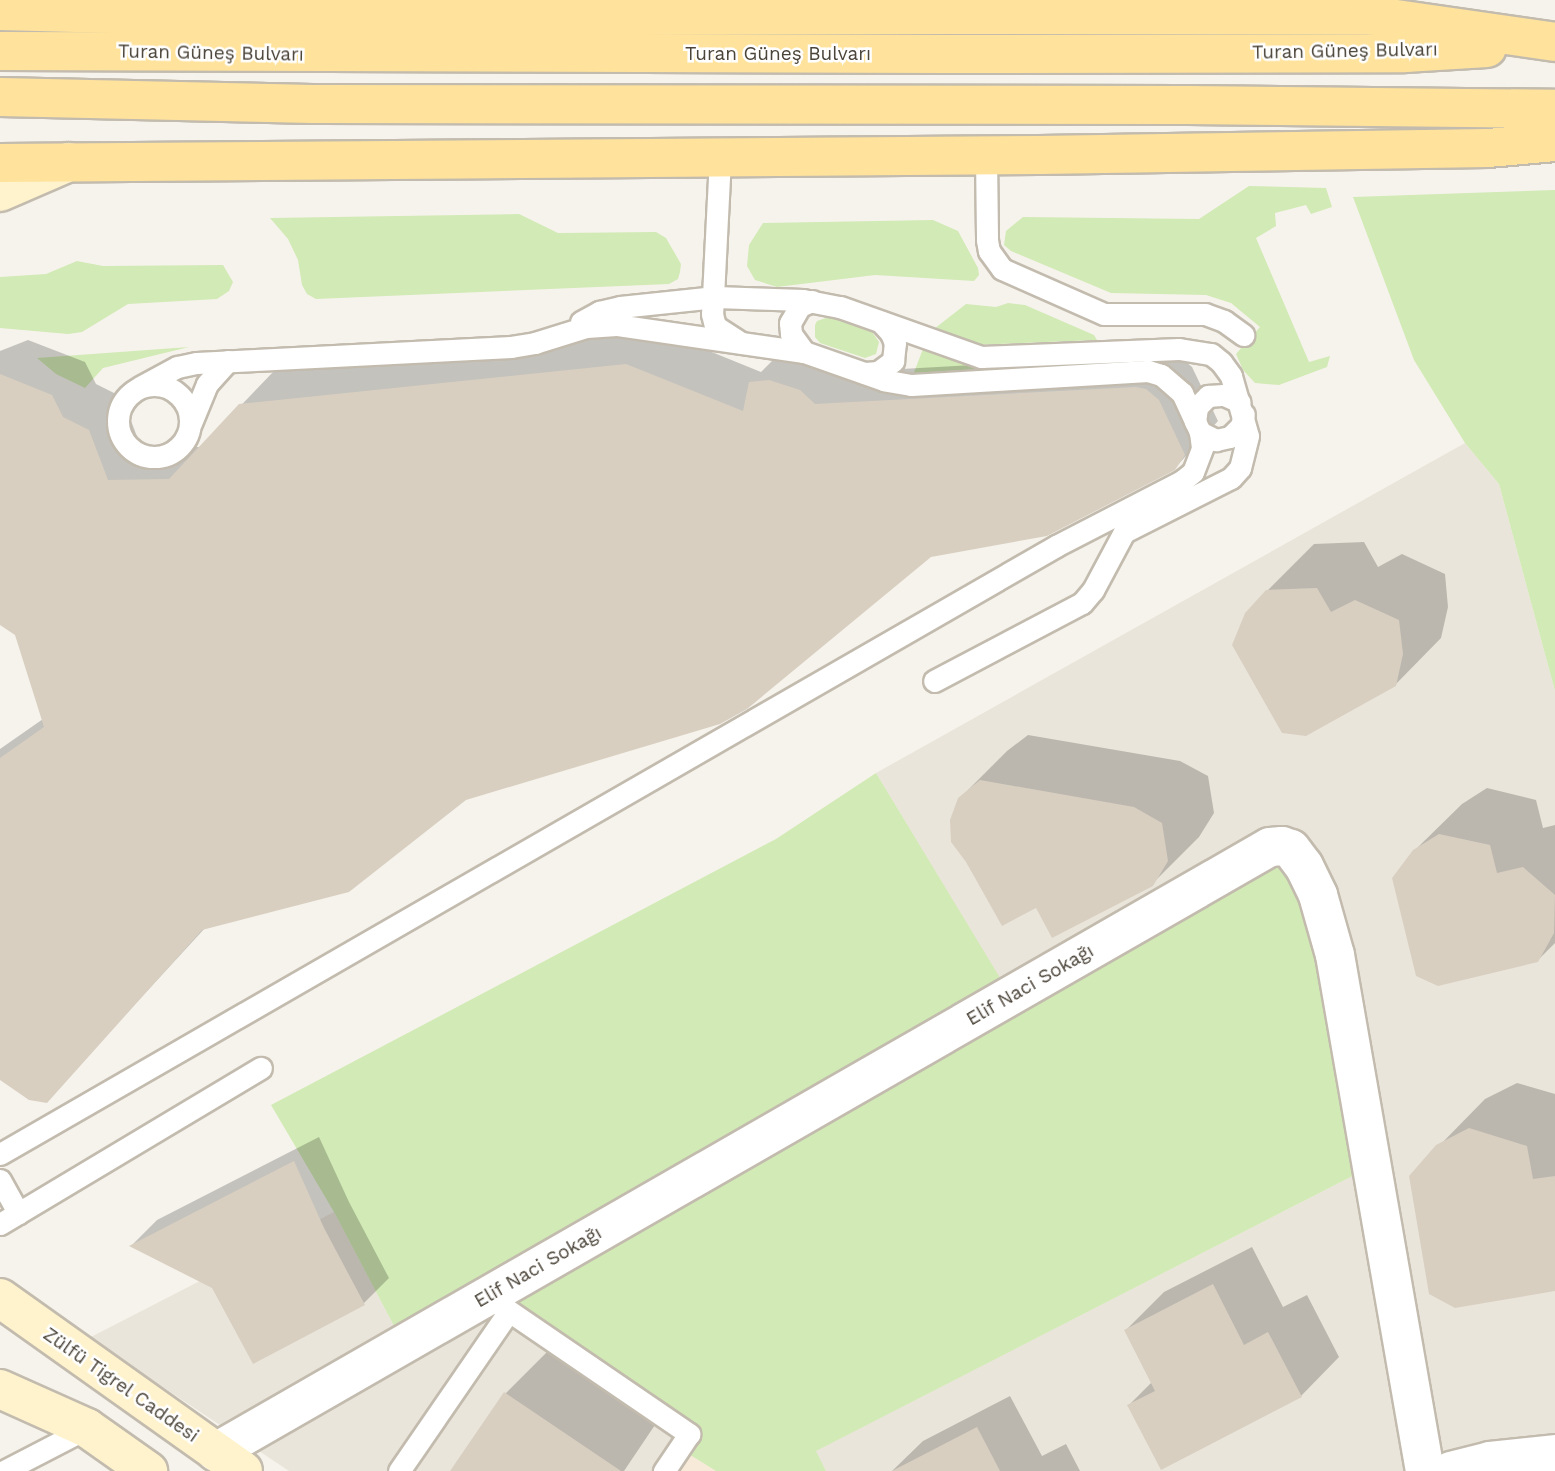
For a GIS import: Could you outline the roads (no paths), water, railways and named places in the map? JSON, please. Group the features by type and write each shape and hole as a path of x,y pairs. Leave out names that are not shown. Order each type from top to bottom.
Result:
{"main road":[{"path":"0,11 192,15 1368,15 1555,43"},
{"name":"Turan Güneş Bulvarı","path":"0,51 495,54 1405,53 1555,43"},
{"path":"0,97 313,104 1188,105 1555,109"},
{"path":"0,163 986,155 1488,148 1555,142"},
{"path":"0,192 72,161"},
{"name":"Zülfü Tigrel Caddesi","path":"0,1298 230,1462"},
{"path":"0,1389 87,1428 148,1471"}],"street":[{"name":"Elif Naci Sokağı","path":"230,1462 1270,847 1282,846 1291,849 1304,866 1318,895 1335,955 1425,1471"},
{"path":"1451,1471 1490,1461 1555,1454"}],"lane":[{"path":"986,155 987,240 989,251 1002,268 1104,314 1205,314 1224,321 1243,335"},
{"path":"720,158 715,297 712,314 715,326 745,345"},
{"path":"558,335 599,312 620,307 715,297 812,301 840,307 967,354 995,359 1197,350 1211,354 1221,362 1231,376 1248,436 1245,453 1231,478 1124,532 1093,590 1082,603 934,681"},
{"path":"804,352 791,334 790,323 800,306 812,301"},
{"path":"866,373 878,372 893,361 895,343 891,333 881,322"},
{"path":"0,1154 1056,546 1182,481 1193,472 1202,448 1197,427 1182,393 1173,383 1148,371 911,385 804,352 616,325 586,327 535,344 511,347 228,361 177,368 140,387 122,402 118,413 120,436 136,453 159,457 181,446 207,384 228,361"},
{"path":"140,387 164,385 175,391 190,411 191,424"},
{"path":"1197,427 1197,407 1208,396 1224,395 1242,408"},
{"path":"1197,427 1216,440 1230,437 1241,426 1242,408"},
{"path":"0,1180 9,1218 261,1068"},
{"path":"399,1471 498,1303 689,1434 664,1471"},
{"path":"4,1471 87,1428"}]}
